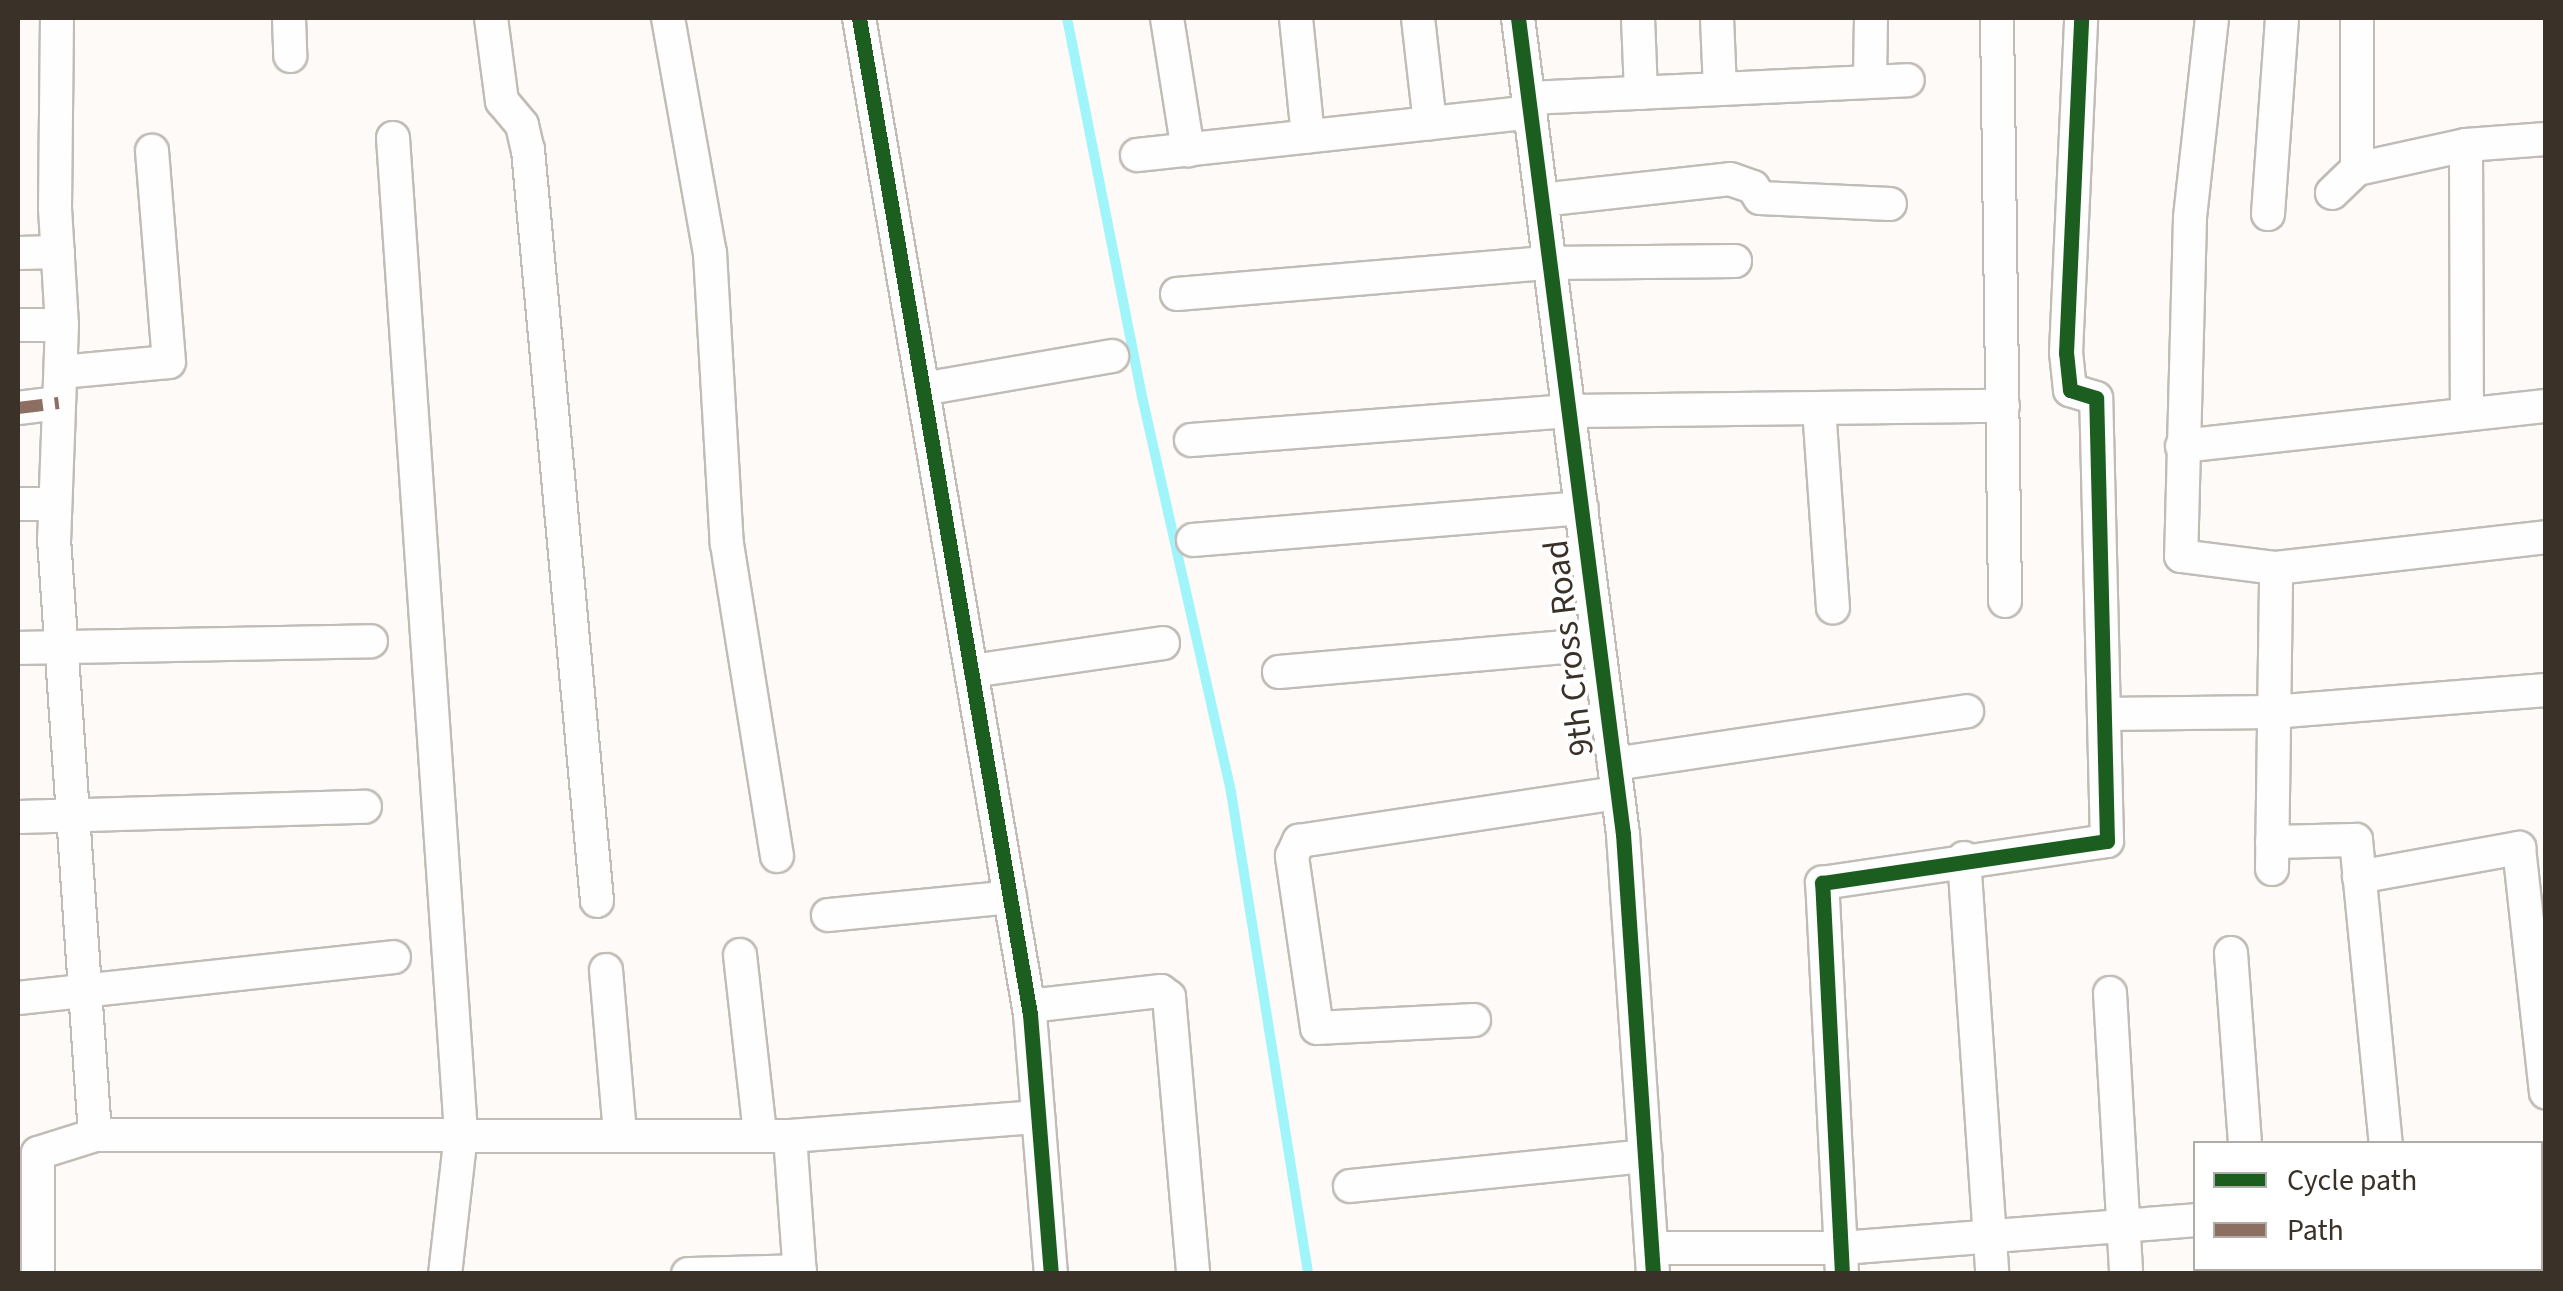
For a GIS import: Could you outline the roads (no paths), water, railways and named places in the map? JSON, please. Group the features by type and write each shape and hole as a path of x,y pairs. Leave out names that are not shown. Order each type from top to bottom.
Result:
{"street":[{"path":"57,18 62,325 55,504 95,1135"},
{"path":"290,18 290,56"},
{"path":"491,18 502,101 522,125 528,150 597,901"},
{"path":"668,18 710,253 727,544 776,856"},
{"path":"859,18 1029,1006 1050,1274"},
{"path":"1166,18 1188,150"},
{"path":"1296,18 1308,136"},
{"path":"1418,18 1430,123"},
{"name":"9th Cross Road","path":"1518,18 1615,779 1652,1260"},
{"path":"1638,18 1641,93"},
{"path":"1717,18 1720,88"},
{"path":"1870,81 1871,18"},
{"path":"1996,18 2005,601"},
{"path":"1842,1260 1822,883 1964,858 2107,840 2096,398 2070,390 2066,353 2081,18"},
{"path":"2212,18 2190,218 2181,556 2276,568 2546,537"},
{"path":"2268,214 2282,18"},
{"path":"2357,18 2357,169"},
{"path":"1138,155 1430,123 1530,105 1641,93 1908,80"},
{"path":"393,138 462,1134 445,1274"},
{"path":"2332,193 2357,169 2466,145 2546,139"},
{"path":"2466,145 2467,414"},
{"path":"18,408 60,388 169,362 152,151"},
{"path":"1541,200 1730,179 1752,187 1760,198 1890,204"},
{"path":"18,253 58,252"},
{"path":"1177,294 1549,264 1735,260"},
{"path":"18,325 62,325"},
{"path":"922,388 1112,356"},
{"path":"1190,440 1569,411 2003,406"},
{"path":"2182,446 2546,406"},
{"path":"1818,408 1833,608"},
{"path":"18,504 55,504"},
{"path":"1193,540 1582,508"},
{"path":"2276,568 2272,856 2356,840 2386,1141"},
{"path":"18,648 371,641"},
{"path":"972,672 1164,643"},
{"path":"1279,672 1598,644"},
{"path":"2104,714 2272,712 2546,690"},
{"path":"1474,1020 1317,1028 1292,856 1299,841 1967,711"},
{"path":"18,817 365,807"},
{"path":"2359,877 2518,848 2546,1093"},
{"path":"1964,858 1992,1274"},
{"path":"828,915 1010,897"},
{"path":"2230,953 2245,1141"},
{"path":"688,1274 800,1272 740,955"},
{"path":"18,998 87,994 394,957"},
{"path":"606,970 620,1132"},
{"path":"1029,1006 1161,991 1169,997 1192,1274"},
{"path":"2110,993 2126,1274"},
{"path":"38,1274 28,1153 95,1135 775,1135 1038,1117"},
{"path":"1350,1186 1645,1156"},
{"path":"1652,1260 1842,1260 1989,1238 2193,1220"}],"waterway":[{"path":"1067,18 1143,401 1231,792 1308,1274"}]}
